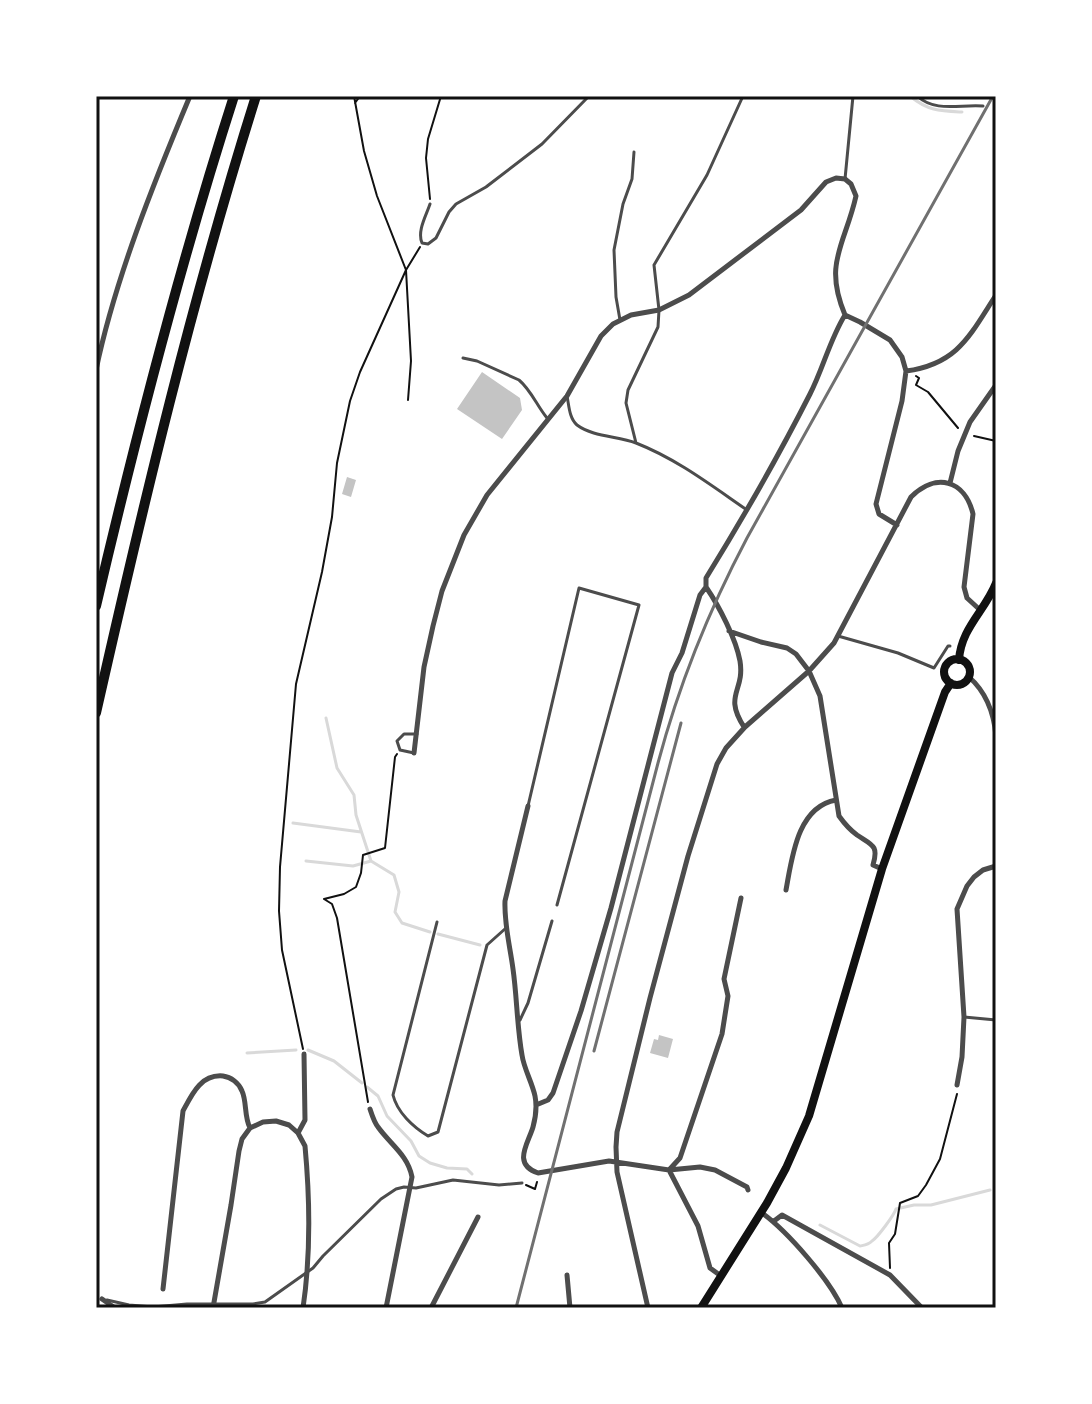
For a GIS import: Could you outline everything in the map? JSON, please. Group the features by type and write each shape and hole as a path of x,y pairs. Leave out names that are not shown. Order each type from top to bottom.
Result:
{"highway":[{"path":"96,606 157,360 234,96"},
{"path":"96,713 170,398 219,216 256,96"}],"main road":[{"path":"959,660 961,643 996,583"},
{"path":"964,661 969,668 969,677 961,684 951,683 946,678 945,670 949,663 964,661"},
{"path":"701,1308 786,1168 814,1104 882,869 930,732 951,683"}],"street":[{"path":"96,370 124,271 190,96"},
{"path":"414,753 424,667 433,626 442,591 464,535 487,495 567,396 601,336 620,320 659,310 689,295 771,234 801,210 826,182 836,178 845,179 851,184 856,196 839,250 834,279 836,292 845,315 890,340 902,357 906,371 904,393 876,504 879,514 897,525"},
{"path":"906,371 941,362 955,352 996,295"},
{"path":"745,727 736,714 733,702 741,675 740,659 706,587 706,578 813,389 845,315"},
{"path":"950,483 970,422 996,385"},
{"path":"648,1308 619,1183 616,1147 650,998 688,856 717,764 726,748 745,727 809,671 838,636 911,497 927,485 950,483 966,495 973,514 964,587 967,598 979,609"},
{"path":"536,1105 548,1100 553,1093 581,1011 672,673 682,653 700,595 706,587"},
{"path":"727,628 761,642 787,648 809,671 820,696 839,816 875,848 873,865 882,869"},
{"path":"969,677 991,709 996,736"},
{"path":"786,890 804,824 819,807 836,800"},
{"path":"528,806 505,901 522,1055 536,1105 535,1122 523,1160 529,1169 542,1173 602,1162 669,1170 700,1167 715,1170 748,1190"},
{"path":"957,1085 964,1017 957,909 974,877 996,866"},
{"path":"669,1170 680,1158 722,1034 728,996 724,979 741,898"},
{"path":"298,1133 305,1120 304,1054"},
{"path":"163,1289 183,1111 194,1091 210,1077 229,1077 242,1090 250,1128"},
{"path":"370,1109 375,1124 406,1159 412,1177 386,1308"},
{"path":"213,1306 242,1139 250,1128 263,1122 276,1121 289,1125 305,1146 309,1242 303,1308"},
{"path":"669,1170 698,1226 710,1268 721,1276"},
{"path":"761,1212 787,1234 822,1277 842,1308"},
{"path":"774,1221 782,1215 861,1257 890,1275 922,1308"},
{"path":"431,1308 478,1217"},
{"path":"567,1275 570,1308"},
{"path":"102,1299 115,1308"}],"lane":[{"path":"430,204 419,238 422,243 428,244 436,238 456,204 486,187 542,144 589,96"},
{"path":"636,443 626,403 628,390 658,327 654,265 707,175 743,96"},
{"path":"845,179 853,96"},
{"path":"917,96 934,106 983,106"},
{"path":"620,320 614,249 623,204 632,179 634,152"},
{"path":"463,358 519,380 548,419"},
{"path":"567,396 576,424 636,443 693,472 747,510"},
{"path":"528,806 579,588 639,605 557,905"},
{"path":"838,636 898,653 934,668 950,646"},
{"path":"414,753 400,750 397,744 401,735 417,734"},
{"path":"519,1022 528,1003 552,921"},
{"path":"437,922 393,1095 415,1128 428,1136 438,1132 487,945 506,928"},
{"path":"964,1017 996,1020"},
{"path":"102,1299 153,1307 265,1302 308,1272 381,1199 396,1189 453,1180 499,1185 522,1183"}],"path":[{"path":"354,96 364,151 377,196 406,270 411,361 408,400"},
{"path":"355,104 360,96"},
{"path":"430,204 426,158 428,139 441,96"},
{"path":"304,1054 282,950 279,911 296,684 322,572 332,517 337,463 350,401 406,270 422,243"},
{"path":"918,379 916,385 928,392 965,434 996,441"},
{"path":"370,1109 337,918 332,904 324,899 356,887 363,855 385,848 395,757 400,750"},
{"path":"890,1275 889,1243 895,1234 899,1205 918,1196 940,1159 956,1101 957,1085"},
{"path":"522,1183 535,1189 538,1181"}],"building":[{"path":"482,372 520,398 522,410 502,439 457,409"},
{"path":"347,477 356,480 351,497 342,494"},
{"path":"659,1035 673,1039 668,1058 650,1053 654,1039 658,1040"}],"waterway":[{"path":"910,96 934,109 962,112"},
{"path":"326,718 337,768 354,795 356,815 371,861 394,875 399,892 395,912 402,923 430,932"},
{"path":"293,823 361,832"},
{"path":"306,861 353,866 371,861"},
{"path":"438,934 480,945"},
{"path":"247,1053 296,1050"},
{"path":"308,1050 334,1061 362,1083"},
{"path":"367,1087 378,1096 387,1116 411,1141 419,1156 447,1168 467,1169 472,1174"},
{"path":"820,1225 860,1246 878,1235 896,1209 931,1205 990,1190"}],"railway":[{"path":"516,1308 658,763 696,648 747,538 993,96"},
{"path":"594,1051 681,723"}]}
